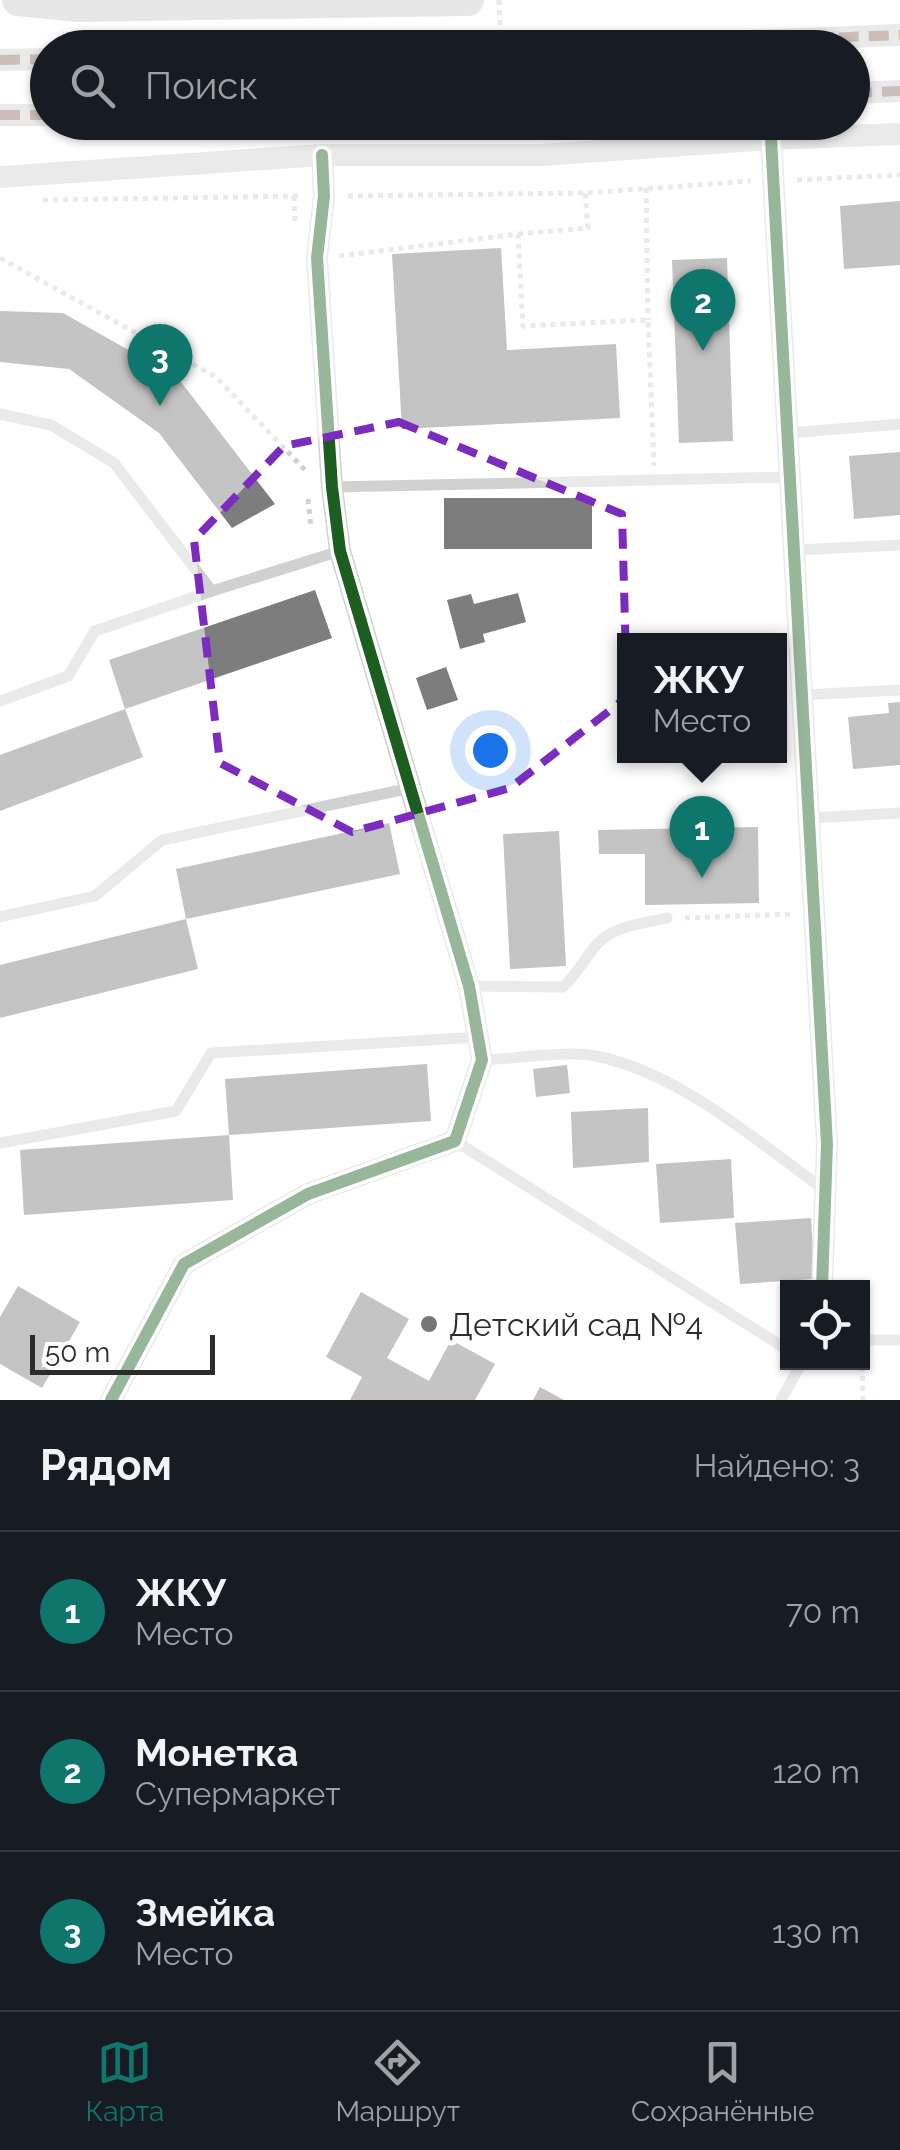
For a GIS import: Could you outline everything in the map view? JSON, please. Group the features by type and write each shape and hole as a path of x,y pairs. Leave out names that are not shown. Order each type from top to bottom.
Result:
{"street":[{"path":"18,0 78,6 468,0"},
{"path":"870,36 900,35"},
{"path":"0,60 30,60"},
{"path":"870,92 900,91"},
{"path":"0,115 30,115"},
{"path":"870,135 900,134"},
{"path":"0,177 322,154 542,154 756,140"},
{"path":"771,140 827,1144 822,1280"},
{"path":"111,1400 184,1264 308,1194 455,1141 480,1049 469,986 340,551 332,487 318,258 324,196 322,154"}],"lane":[{"path":"0,414 51,425 114,463 212,591"},
{"path":"789,433 900,424"},
{"path":"332,487 792,477"},
{"path":"796,550 900,545"},
{"path":"0,701 68,676 95,631 340,551"},
{"path":"803,694 900,690"},
{"path":"0,917 95,896 162,840 411,788"},
{"path":"810,818 900,812"},
{"path":"469,986 563,987 578,974 595,944 620,928 667,918"},
{"path":"0,1143 176,1111 210,1053 480,1049 592,1055 634,1067 680,1088 826,1191"},
{"path":"455,1141 780,1345"},
{"path":"870,1340 900,1340"},
{"path":"781,1400 798,1370"}],"path":[{"path":"499,0 500,30"},
{"path":"38,200 585,194 900,175"},
{"path":"646,188 655,479"},
{"path":"318,258 588,228 585,194"},
{"path":"518,234 523,326 648,320"},
{"path":"0,258 216,377 306,471"},
{"path":"667,918 799,914"},
{"path":"863,1370 864,1400"}],"highlighted area":[{"path":"399,422 622,514 627,697 510,788 352,832 220,763 194,540 284,446"}],"building":[{"path":"900,201 900,265 844,269 840,206"},
{"path":"501,248 507,350 616,344 620,418 402,429 392,254"},
{"path":"727,258 733,441 679,443 672,260"},
{"path":"0,311 63,313 178,378 275,504 232,528 159,433 69,369 0,362"},
{"path":"900,452 900,515 854,519 849,456"},
{"path":"444,498 592,498 592,549 444,549"},
{"path":"315,590 332,638 125,709 109,660"},
{"path":"518,593 526,622 483,634 485,642 460,649 447,600 471,594 474,604"},
{"path":"446,667 458,700 427,710 416,678"},
{"path":"900,702 900,765 853,769 848,717 889,713 888,703"},
{"path":"125,709 143,757 0,811 0,755"},
{"path":"389,823 400,874 186,919 176,869"},
{"path":"758,827 759,903 645,905 645,854 599,854 598,830"},
{"path":"559,831 566,966 510,969 503,834"},
{"path":"186,919 198,969 0,1018 0,965"},
{"path":"427,1064 431,1121 229,1135 225,1079"},
{"path":"567,1065 570,1093 536,1097 533,1069"},
{"path":"648,1108 649,1162 573,1168 571,1112"},
{"path":"229,1135 233,1200 24,1215 20,1150"},
{"path":"731,1159 734,1218 660,1223 656,1164"},
{"path":"811,1218 815,1279 740,1284 735,1223"},
{"path":"18,1286 80,1322 42,1388 0,1364 0,1317"},
{"path":"361,1292 409,1319 387,1358 429,1381 451,1340 495,1364 475,1400 350,1400 362,1377 326,1357"},
{"path":"540,1387 564,1400 533,1400"}],"marked path":[{"path":"870,36 900,35"},
{"path":"0,60 30,59"},
{"path":"870,92 900,91"},
{"path":"0,115 30,115"}],"cycle path":[{"path":"771,140 827,1144 822,1280"},
{"path":"111,1400 184,1264 308,1194 455,1141 482,1060 469,986 340,551 317,258 324,196 322,155"}],"place":[{"name":"Монетка","path":"703,351"},
{"name":"Змейка","path":"160,406"},
{"name":"ЖКУ","path":"702,878"},
{"name":"Детский сад №4","path":"429,1324"}]}
